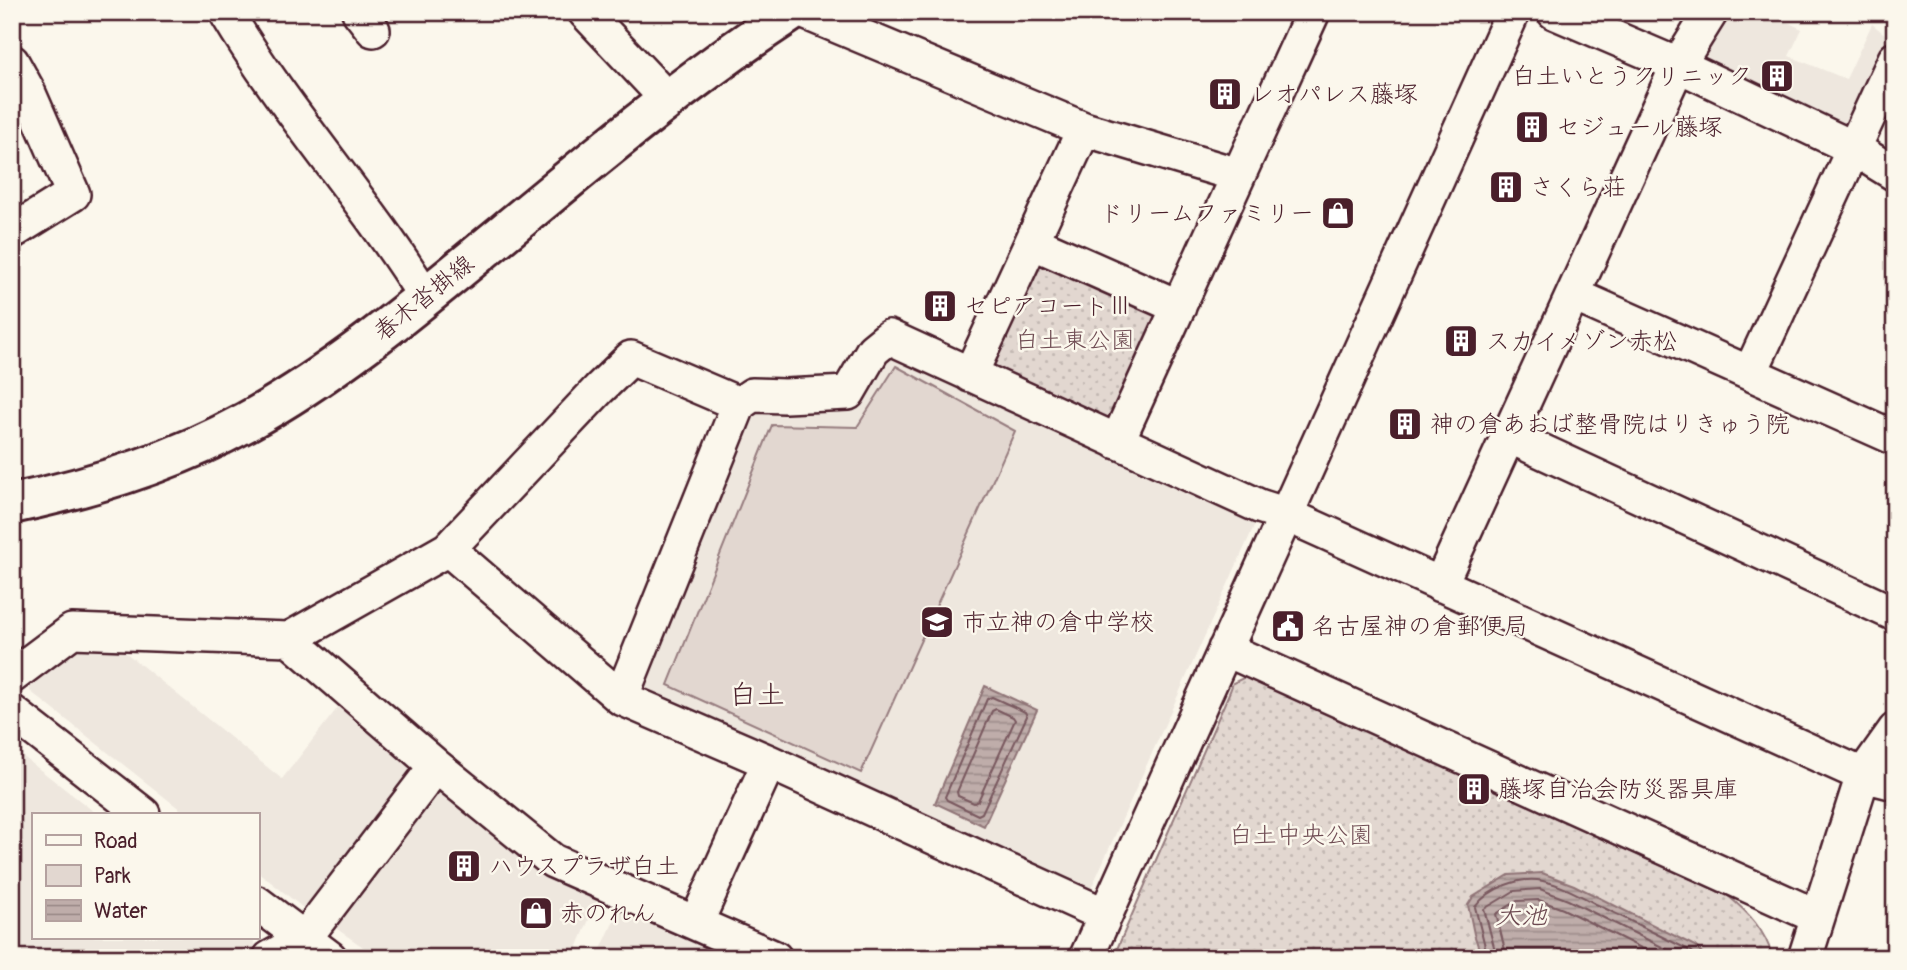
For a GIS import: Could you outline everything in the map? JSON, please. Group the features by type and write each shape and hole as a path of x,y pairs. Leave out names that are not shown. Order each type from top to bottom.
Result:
{"main road":[{"name":"春木沓掛線","path":"12,504 86,485 168,457 244,423 317,378 426,298 668,100 724,57 792,12"}],"street":[{"path":"226,12 322,154 407,268 426,298"},
{"path":"585,12 668,100"},
{"path":"804,12 1084,129 1238,175"},
{"path":"1117,442 1313,12"},
{"path":"1086,958 1513,12"},
{"path":"1554,12 1678,65 1853,148 1895,174"},
{"path":"1440,585 1678,65 1711,12"},
{"path":"1750,373 1895,59"},
{"path":"12,232 73,194 17,82"},
{"path":"970,375 1084,129"},
{"path":"1032,242 1179,307"},
{"path":"1574,295 1895,438"},
{"path":"621,698 739,404 752,395 848,393 873,350 889,337 1259,506 1287,515 1879,779"},
{"path":"12,676 72,631 289,639 448,549 631,358 739,404"},
{"path":"1509,436 1895,614"},
{"path":"448,549 621,698 769,762 1105,915"},
{"path":"289,639 436,766 553,861 775,958"},
{"path":"1225,649 1818,917"},
{"path":"12,712 142,813"},
{"path":"1805,958 1818,917 1879,779 1895,730"},
{"path":"696,923 769,762"},
{"path":"270,958 317,948 436,766"},
{"path":"259,904 317,948"}],"shaded area":[{"path":"1723,12 1766,12 1802,29 1789,56 1846,79 1872,24 1892,40 1853,126 1842,131 1701,65 1699,50"},
{"name":"市立神の倉中学校","path":"890,353 1248,514 1255,524 1090,891 636,689 754,407 854,409 883,355"},
{"path":"70,641 115,644 282,779 343,701 417,764 318,904 302,907 259,873 259,813 185,813 30,691 31,675"},
{"path":"12,748 96,813 32,813 32,939 254,939 254,952 242,958 12,958"},
{"path":"441,785 600,893 573,958 379,958 337,929 336,913"},
{"path":"622,903 747,958 597,958"}],"green space":[{"name":"白土東公園","path":"1036,259 1162,317 1114,421 993,375 990,362"},
{"path":"896,366 1015,431 861,773 668,685 772,425 857,427"},
{"name":"白土中央公園","path":"1245,677 1727,895 1755,923 1766,939 1773,958 1113,958 1233,683"}],"water":[{"path":"985,686 1037,710 984,826 935,803"},
{"name":"大池","path":"1542,873 1574,885 1695,946 1707,958 1482,958 1468,905 1473,897 1509,875"}],"place":[{"name":"白土いとうクリニック","path":"1777,76"},
{"name":"レオパレス藤塚","path":"1225,94"},
{"name":"セジュール藤塚","path":"1532,127"},
{"name":"さくら荘","path":"1506,187"},
{"name":"ドリームファミリー","path":"1338,213"},
{"name":"セピアコートⅢ","path":"940,306"},
{"name":"スカイメゾン赤松","path":"1461,341"},
{"name":"神の倉あおば整骨院はりきゅう院","path":"1405,424"},
{"name":"市立神の倉中学校","path":"937,622"},
{"name":"名古屋神の倉郵便局","path":"1288,626"},
{"name":"藤塚自治会防災器具庫","path":"1474,789"},
{"name":"ハウスプラザ白土","path":"464,866"},
{"name":"赤のれん","path":"536,913"}],"district":[{"name":"白土","path":"757,695"}]}
